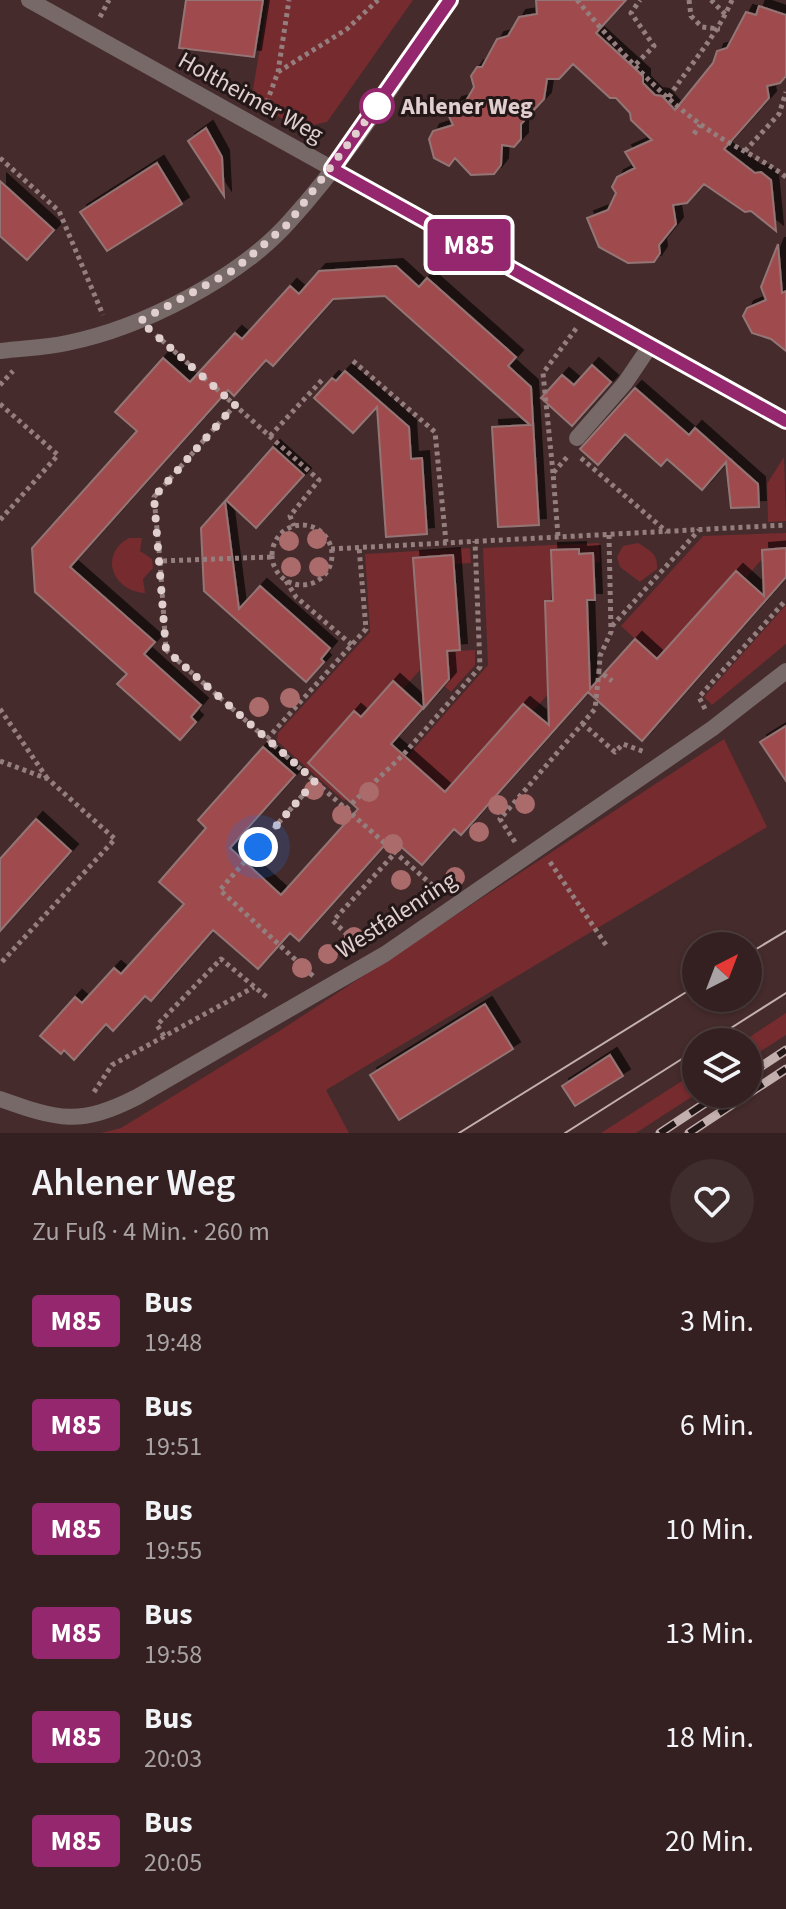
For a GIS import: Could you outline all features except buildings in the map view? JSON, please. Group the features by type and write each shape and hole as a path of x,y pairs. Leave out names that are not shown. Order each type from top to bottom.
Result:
{"street":[{"name":"Holtheimer Weg","path":"29,0 786,421"},
{"path":"0,351 67,343 140,321 234,270 288,224 332,169 450,0"},
{"path":"577,438 625,383 650,346"},
{"name":"Westfalenring","path":"0,1099 40,1114 77,1117 103,1114 374,961 713,728 786,671"}],"path":[{"path":"98,20 109,0"},
{"path":"263,114 278,72 289,0"},
{"path":"278,72 347,29 378,0"},
{"path":"577,0 594,23 700,125 760,157 786,177"},
{"path":"636,64 654,46 631,13 640,0"},
{"path":"689,0 691,16 702,27 720,29"},
{"path":"711,0 726,15"},
{"path":"669,97 692,62 720,29 732,0"},
{"path":"745,151 779,114 786,92"},
{"path":"694,134 700,125"},
{"path":"0,158 59,211 109,330"},
{"path":"558,536 543,373 589,312"},
{"path":"140,321 319,480 290,516 294,526"},
{"path":"353,361 435,432 446,542"},
{"path":"270,436 322,380"},
{"path":"0,404 58,455 0,520"},
{"path":"235,405 154,497 166,650 455,906"},
{"path":"553,473 573,451 668,532"},
{"path":"331,549 786,525"},
{"path":"285,580 299,585 312,583 324,575 331,563 331,549 318,530 294,526 282,532 274,543 271,557 276,570 296,597 352,645"},
{"path":"611,627 700,529"},
{"path":"525,857 500,819 595,709 599,671 611,627 609,535"},
{"path":"346,809 369,783 377,786 480,667 475,541"},
{"path":"267,739 366,629 359,547"},
{"path":"160,561 271,557"},
{"path":"713,728 699,697 786,600"},
{"path":"599,671 612,681"},
{"path":"0,709 48,779 115,839 0,964"},
{"path":"582,723 615,752 623,744 649,753 655,767"},
{"path":"0,761 48,779"},
{"path":"315,781 220,890 327,988"},
{"path":"540,847 608,948"},
{"path":"374,961 333,921 395,853"},
{"path":"164,1036 157,1025 221,959 285,1012"},
{"path":"77,1117 112,1065 254,987"}],"shaded area":[{"path":"268,0 413,0 327,122 298,128 251,101"},
{"path":"784,457 786,521 768,522 767,484"},
{"path":"786,533 786,548 762,550 762,559 745,579 736,571 657,659 621,626 703,536"},
{"path":"129,538 142,538 140,551 152,559 153,568 143,579 145,593 125,586 113,571 114,553"},
{"path":"599,543 600,562 593,563 593,553 579,554 579,549 551,550 550,692 533,711 523,704 445,792 406,758 488,665 483,548"},
{"path":"638,543 652,553 657,564 657,569 640,582 620,567 617,557 623,546"},
{"path":"470,548 471,563 454,564 453,555 413,558 419,653 475,650 475,665 451,692 444,686 449,679 447,659 419,660 420,670 402,690 361,717 354,711 308,763 338,790 354,793 344,801 277,741 278,733 370,632 365,554"},
{"path":"786,605 786,644 712,705 704,697"},
{"path":"724,739 767,827 326,1090 349,1133 101,1133 121,1128 284,1028"},
{"path":"786,1013 786,1035 762,1050 762,1029"},
{"path":"682,1081 682,1103 636,1133 601,1133"}],"tram line":[{"path":"762,946 786,931"},
{"path":"731,1028 786,993"},
{"path":"459,1133 682,995"},
{"path":"565,1133 682,1059"}],"railway":[{"path":"762,1066 786,1050"},
{"path":"762,1085 786,1069"},
{"path":"660,1133 698,1108"},
{"path":"689,1133 727,1108"}],"bus line":[{"name":"M85","path":"450,0 332,169 786,421"}],"place":[{"name":"Ahlener Weg","path":"377,106"}],"route":[{"path":"258,847 315,781 166,650 154,497 235,405 140,321 234,270 288,224 379,103 377,106"}]}
